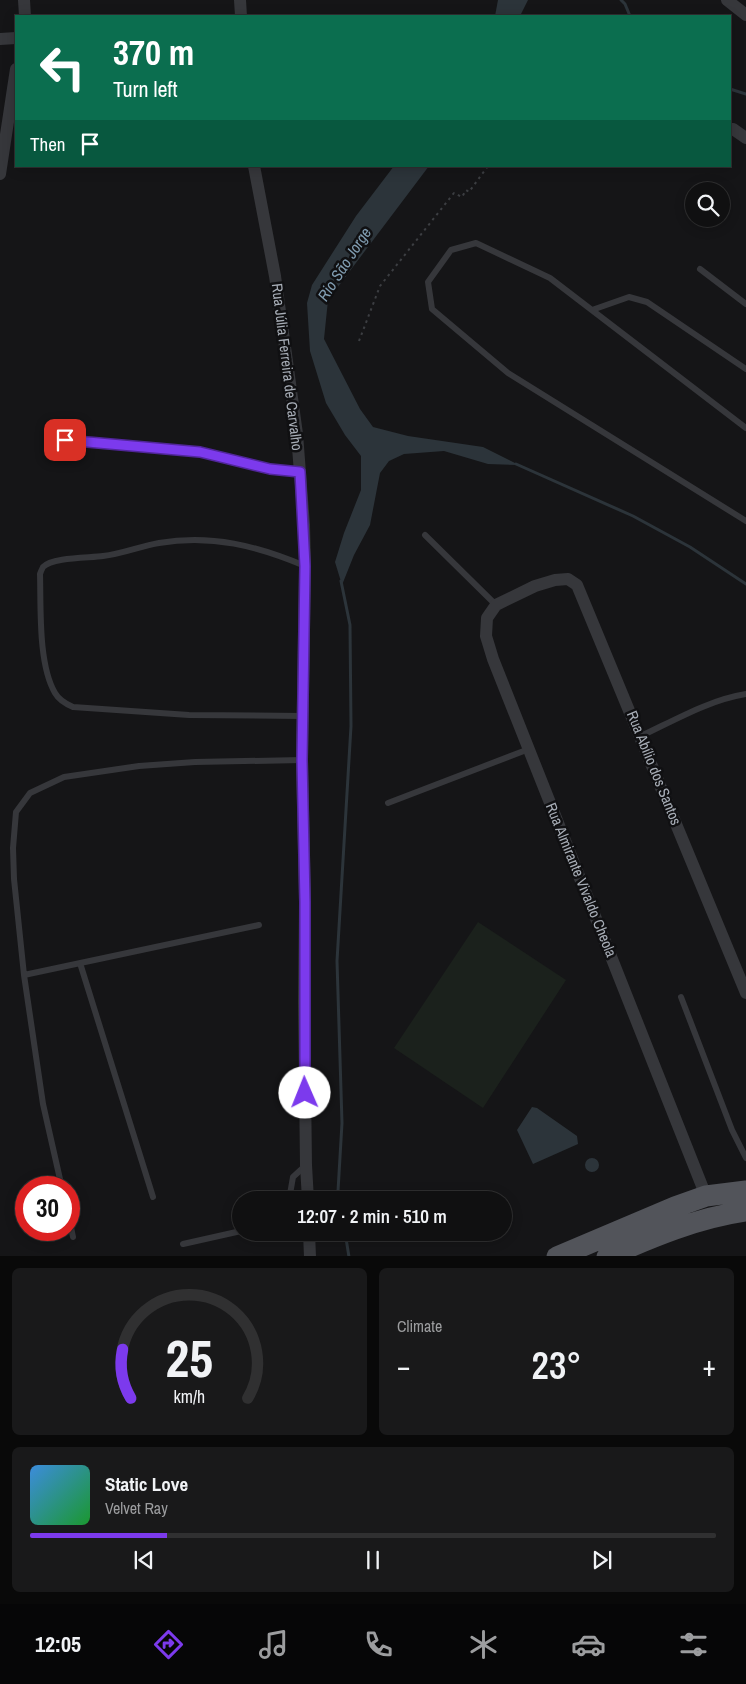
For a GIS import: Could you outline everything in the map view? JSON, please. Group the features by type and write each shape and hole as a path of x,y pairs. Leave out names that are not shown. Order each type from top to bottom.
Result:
{"main road":[{"path":"557,1256 671,1208 706,1196 746,1191"},
{"path":"607,1256 690,1224 717,1216 746,1211"}],"street":[{"path":"24,0 25,15"},
{"path":"240,0 240,15"},
{"path":"728,0 746,15"},
{"path":"0,39 15,38"},
{"path":"0,174 15,76"},
{"path":"733,129 746,138"},
{"name":"Rua Júlia Ferreira de Carvalho","path":"254,167 275,276 297,434 305,566 302,760 307,1191"},
{"name":"Rua Abílio dos Santos","path":"496,605 535,586 555,580 568,579 577,585 746,993"},
{"name":"Rua Almirante Vivaldo Cheola","path":"496,605 487,618 486,636 493,659 706,1196"},
{"path":"309,1241 310,1256"}],"lane":[{"path":"746,428 550,278 476,243 451,250 428,282 432,309 508,372 746,521"},
{"path":"700,269 746,304"},
{"path":"592,310 628,297 647,302 746,369"},
{"path":"65,440 200,452 270,469 300,472"},
{"path":"425,535 496,605"},
{"path":"303,716 189,715 73,707 62,702 55,694 48,679 43,647 40,574 43,567 52,562 106,556 176,540 228,542 274,553 305,566"},
{"path":"641,736 729,697 746,694"},
{"path":"388,803 529,749"},
{"path":"59,1176 43,1104 24,975 12,848 16,812 30,793 64,777 140,766 195,762 302,760"},
{"path":"24,975 259,926"},
{"path":"80,963 153,1197"},
{"path":"681,997 732,1130 746,1158"},
{"path":"291,1191 293,1177 306,1165"},
{"path":"183,1244 232,1233"}],"path":[{"path":"359,341 380,286 454,193 462,197 466,190 469,192 487,167"}],"shaded area":[{"path":"478,922 566,980 483,1108 394,1048"}],"water":[{"path":"498,0 528,0 520,15 495,15"},
{"name":"Rio São Jorge","path":"393,167 428,167 328,300 324,339 360,409 373,427 408,436 483,447 519,465 488,464 444,451 404,454 389,461 380,473 370,525 354,555 342,585 335,562 361,490 361,456 345,435 326,403 310,351 307,303 312,285 356,216"},
{"path":"532,1107 537,1108 577,1136 578,1144 533,1164 517,1130"},
{"path":"589,1158 595,1158 599,1165 595,1172 589,1172 585,1168 585,1162"}],"waterway":[{"path":"621,0 630,15"},
{"path":"731,89 746,94"},
{"path":"516,464 633,516 690,547 746,584"},
{"path":"338,1191 342,1123 337,961 351,726 350,625 341,581"},
{"path":"346,1241 349,1256"}],"route":[{"path":"65,440 200,452 270,469 300,472 305,566 302,760 305,902 305,1093"}]}
